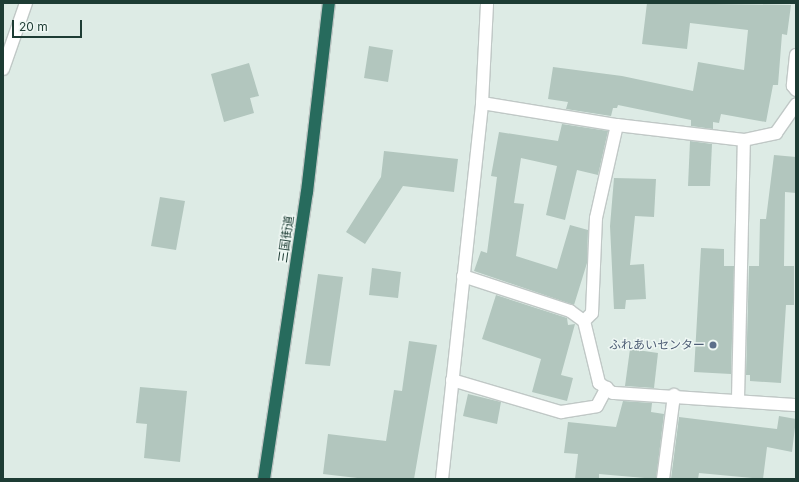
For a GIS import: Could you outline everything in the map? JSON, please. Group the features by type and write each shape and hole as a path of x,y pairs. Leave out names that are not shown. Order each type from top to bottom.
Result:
{"highway":[{"name":"三国街道","path":"264,479 307,192 329,3"}],"street":[{"path":"3,69 26,3"},
{"path":"442,479 482,103 487,3"},
{"path":"796,55 792,86 796,90"},
{"path":"482,103 617,125 744,140 776,133 796,104"},
{"path":"584,321 592,313 596,218 617,125"},
{"path":"738,399 744,140"},
{"path":"463,276 570,311 584,321 599,383 607,387 613,393 674,395 796,404"},
{"path":"452,380 561,412 597,406 607,387"},
{"path":"662,479 674,395"}],"building":[{"path":"647,3 791,5 787,35 782,34 778,85 773,85 766,122 721,114 719,123 713,122 713,129 691,126 691,120 618,105 617,108 613,108 611,116 566,109 568,102 548,99 553,67 622,76 693,91 698,62 744,70 748,30 690,23 687,49 642,44"},
{"path":"369,46 393,50 388,82 364,78"},
{"path":"249,63 259,96 250,98 254,113 224,122 211,74"},
{"path":"562,124 608,131 598,175 577,170 565,220 546,215 557,166 521,158 514,203 524,204 516,256 557,269 570,225 588,230 587,263 574,305 474,271 481,251 487,253 497,177 491,176 499,132 558,141"},
{"path":"690,141 712,144 710,186 688,186"},
{"path":"384,151 458,159 454,192 403,186 365,244 346,232 381,177"},
{"path":"774,155 796,157 796,193 785,192 784,266 794,266 794,305 786,305 781,383 750,381 750,375 746,375 749,266 759,266 760,219 766,219"},
{"path":"614,178 656,179 654,217 635,216 630,265 644,264 646,299 626,300 625,309 614,309 610,226"},
{"path":"160,197 185,201 176,250 151,246"},
{"path":"701,248 724,249 724,266 734,266 731,374 694,372"},
{"path":"372,268 401,272 398,298 369,295"},
{"path":"318,274 343,277 330,366 305,364"},
{"path":"496,295 567,318 568,325 575,324 561,375 573,378 567,401 532,392 541,359 482,339"},
{"path":"409,341 437,345 414,479 366,479 323,474 328,434 386,441 394,390 402,391"},
{"path":"630,349 658,353 654,388 625,386"},
{"path":"140,387 187,391 180,462 144,458 147,424 136,423"},
{"path":"468,394 501,402 497,424 463,416"},
{"path":"623,401 652,403 651,412 664,414 656,479 599,474 599,479 575,479 578,454 564,453 568,422 616,427"},
{"path":"779,416 796,419 792,452 767,447 763,479 699,473 698,479 671,479 679,417 777,429"}],"place":[{"name":"ふれあいセンター","path":"713,345"}]}
